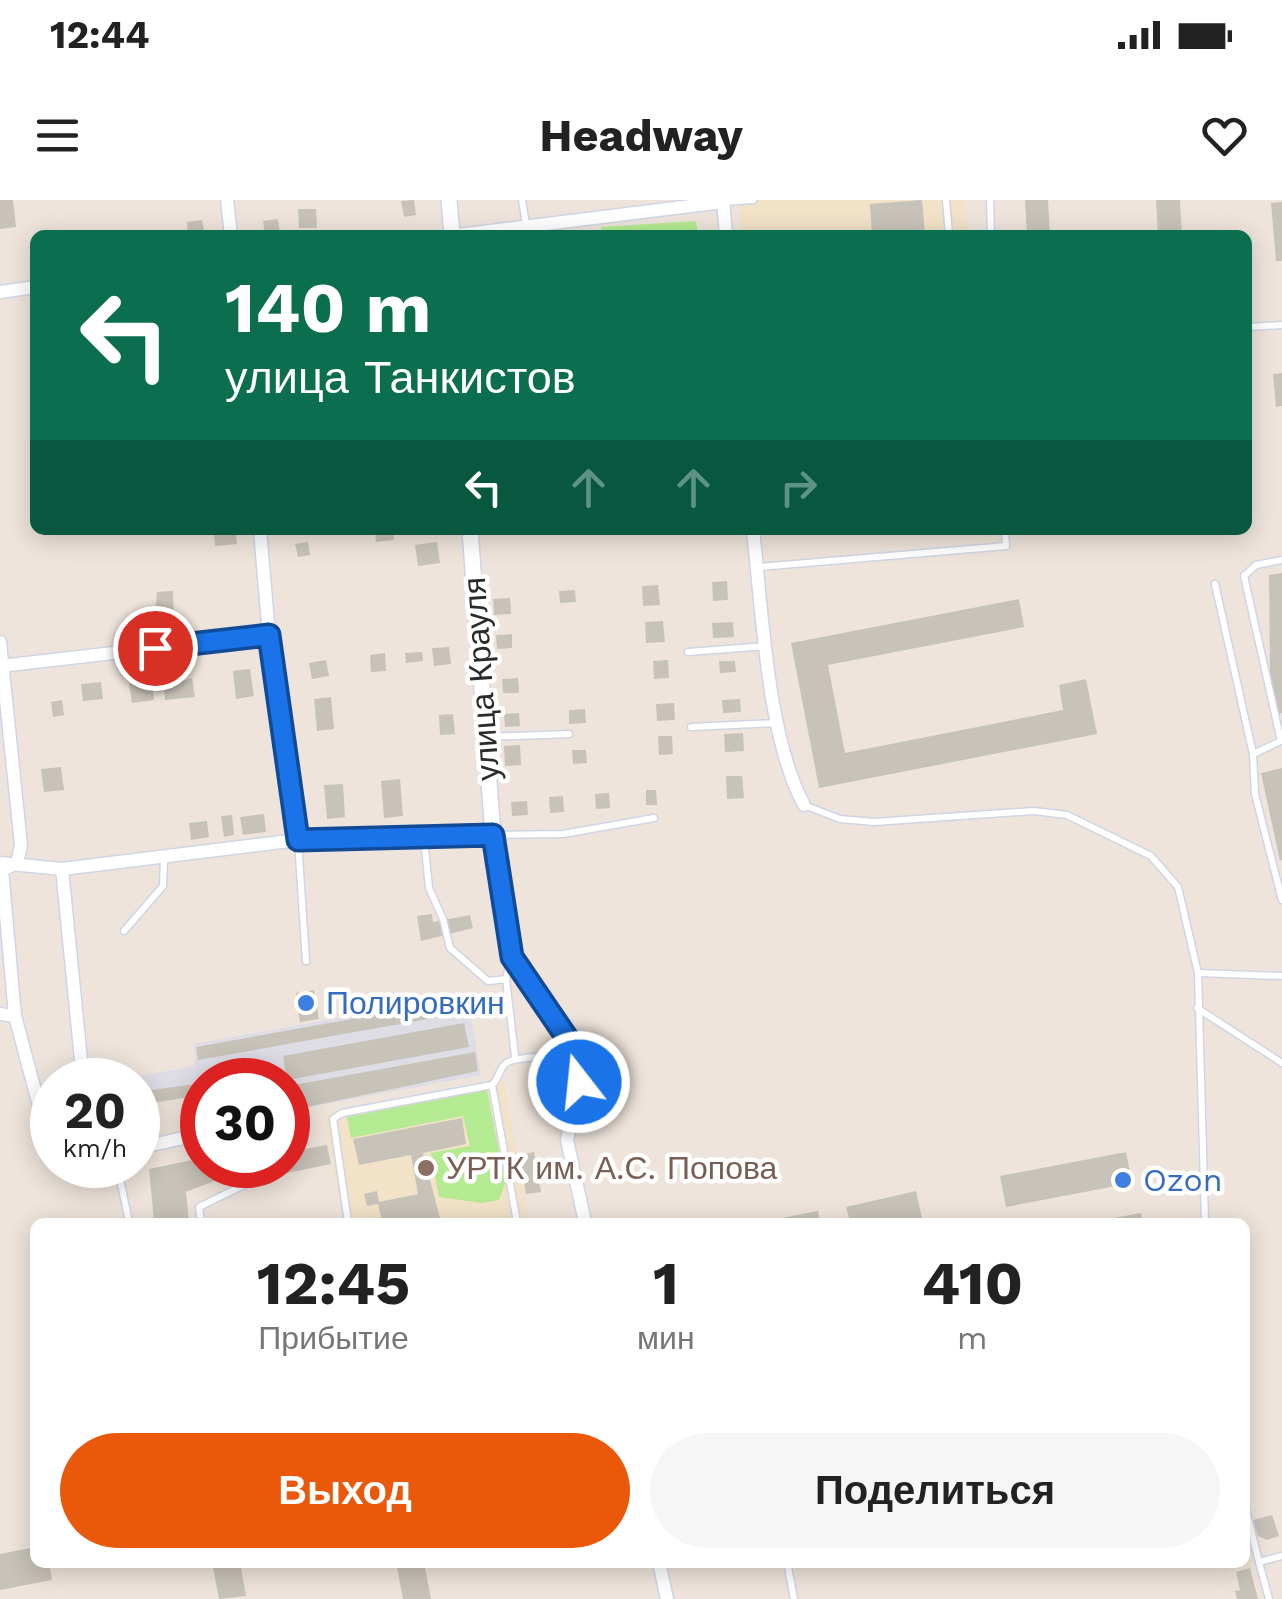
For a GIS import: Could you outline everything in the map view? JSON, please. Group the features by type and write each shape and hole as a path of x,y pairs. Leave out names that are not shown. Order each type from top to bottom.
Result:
{"street":[{"path":"227,200 230,230"},
{"path":"449,200 454,230"},
{"path":"487,230 723,201 726,230"},
{"path":"0,292 30,289"},
{"path":"260,535 269,635 298,840"},
{"name":"улица Крауля","path":"470,535 493,835 512,957 578,1054"},
{"path":"754,535 778,722 790,779 804,805"},
{"path":"2,666 269,635"},
{"path":"0,642 19,827 18,864"},
{"path":"0,863 62,869 298,840 493,835"},
{"path":"18,864 2,870 15,1016 30,1072"},
{"path":"62,869 81,1058"},
{"path":"0,1014 15,1016"},
{"path":"578,1054 579,1082 568,1140 584,1218"},
{"path":"660,1568 667,1599"}],"lane":[{"path":"522,200 526,224"},
{"path":"723,201 753,200"},
{"path":"946,200 948,230"},
{"path":"990,200 991,230"},
{"path":"1252,327 1282,325"},
{"path":"757,568 1006,546 1005,535"},
{"path":"1253,754 1281,741 1244,576 1256,565 1282,560"},
{"path":"1216,584 1253,754 1255,794 1282,900"},
{"path":"688,652 767,646"},
{"path":"692,728 778,722"},
{"path":"484,737 569,734"},
{"path":"804,805 840,818 874,822 1034,811 1066,815 1151,856 1178,887 1198,973 1197,1063 1205,1218"},
{"path":"493,835 563,834 654,818"},
{"path":"424,837 428,888 444,919 450,948 488,981 506,978"},
{"path":"298,840 306,960"},
{"path":"124,931 163,886 164,859"},
{"path":"512,957 506,978 516,1056"},
{"path":"1198,973 1282,976"},
{"path":"1197,1008 1282,1063"},
{"path":"516,1218 492,1085 504,1064 516,1056 547,1060 578,1054"},
{"path":"347,1218 333,1119 342,1113 492,1085"},
{"path":"122,1188 128,1218"},
{"path":"200,1218 199,1207 238,1188"},
{"path":"1250,1527 1268,1599"},
{"path":"1259,1562 1282,1556"},
{"path":"787,1568 794,1599"}],"shaded area":[{"path":"739,200 965,200 968,230 742,230"},
{"path":"467,995 481,1075 310,1107 310,1058 195,1058 194,1044"},
{"path":"180,1069 180,1099 160,1102 160,1072"},
{"name":"УРТК им. А.С. Попова","path":"503,1080 528,1218 342,1218 324,1114"}],"green space":[{"path":"696,221 697,230 602,230 601,227"},
{"path":"487,1090 505,1184 499,1200 482,1203 439,1197 431,1153 470,1146 463,1116 351,1138 347,1117"}],"building":[{"path":"0,200 13,200 16,227 0,229"},
{"path":"414,200 416,215 404,217 401,201"},
{"path":"922,200 925,230 872,230 870,204"},
{"path":"1025,200 1048,200 1050,230 1027,230"},
{"path":"1156,200 1180,200 1182,230 1158,230"},
{"path":"1282,202 1282,261 1276,261 1271,203"},
{"path":"298,209 316,209 317,228 299,228"},
{"path":"278,219 279,230 264,230 263,221"},
{"path":"202,220 204,230 188,230 187,222"},
{"path":"1282,373 1282,406 1276,407 1273,374"},
{"path":"214,535 236,535 237,544 215,546"},
{"path":"375,535 394,535 394,540 376,542"},
{"path":"308,542 310,555 298,557 295,544"},
{"path":"437,542 440,563 418,566 415,545"},
{"path":"1282,573 1282,713 1277,714 1270,677 1269,575"},
{"path":"727,581 728,600 713,601 712,582"},
{"path":"658,585 660,605 643,606 642,586"},
{"path":"575,590 576,602 560,603 559,591"},
{"path":"173,591 174,623 154,624 157,592"},
{"path":"510,598 511,614 494,615 493,599"},
{"path":"1019,599 1024,627 828,665 845,753 1063,710 1059,685 1086,679 1097,734 819,788 791,643"},
{"path":"663,621 665,642 646,643 645,622"},
{"path":"733,622 734,637 713,638 712,623"},
{"path":"512,634 512,648 497,649 496,635"},
{"path":"449,647 451,664 434,666 432,648"},
{"path":"422,652 423,661 406,663 405,653"},
{"path":"385,653 386,671 371,672 370,655"},
{"path":"326,660 329,676 312,679 309,663"},
{"path":"668,660 669,678 654,679 653,661"},
{"path":"719,661 735,661 736,672 720,673"},
{"path":"250,669 254,696 236,699 233,671"},
{"path":"192,678 195,697 165,700 164,687"},
{"path":"518,678 519,693 503,693 502,679"},
{"path":"152,681 154,700 132,703 129,684"},
{"path":"101,682 103,699 83,701 81,684"},
{"path":"331,697 334,729 317,731 314,699"},
{"path":"740,699 741,712 723,713 722,700"},
{"path":"62,700 64,715 53,717 51,702"},
{"path":"674,703 675,720 657,721 656,704"},
{"path":"585,709 586,723 569,724 569,710"},
{"path":"519,713 520,726 505,727 504,714"},
{"path":"453,714 455,734 440,735 439,715"},
{"path":"743,733 744,751 725,752 724,734"},
{"path":"658,736 672,736 673,754 659,755"},
{"path":"520,745 521,765 505,766 504,746"},
{"path":"572,750 586,750 587,763 573,764"},
{"path":"61,767 64,790 44,792 41,769"},
{"path":"1282,768 1282,860 1280,861 1261,773"},
{"path":"726,776 742,776 744,798 727,799"},
{"path":"400,779 403,816 384,818 381,781"},
{"path":"343,784 345,817 327,819 324,785"},
{"path":"646,790 656,790 657,805 646,805"},
{"path":"609,793 610,808 596,809 595,794"},
{"path":"563,796 564,812 550,813 549,797"},
{"path":"527,801 528,815 512,816 511,802"},
{"path":"264,814 266,832 243,835 240,817"},
{"path":"232,815 234,835 224,837 221,816"},
{"path":"207,821 209,837 191,840 189,823"},
{"path":"432,914 433,922 470,915 473,928 421,941 417,916"},
{"path":"314,990 319,1019 300,1022 296,993"},
{"path":"464,999 467,1012 209,1058 198,1058 196,1047"},
{"path":"464,1023 469,1047 310,1076 310,1058 283,1056"},
{"path":"475,1052 478,1071 310,1106 310,1082"},
{"path":"180,1086 180,1098 160,1102 160,1089"},
{"path":"462,1118 466,1144 423,1153 440,1218 381,1218 378,1204 367,1206 364,1194 377,1191 379,1202 418,1194 411,1155 359,1165 353,1139"},
{"path":"327,1145 331,1164 310,1168 310,1148"},
{"path":"534,1152 541,1192 526,1194 519,1155"},
{"path":"1126,1152 1132,1183 1006,1207 1000,1176"},
{"path":"180,1163 180,1188 196,1188 186,1192 189,1218 154,1218 151,1188 160,1188 160,1167"},
{"path":"916,1191 922,1218 849,1218 846,1207"},
{"path":"818,1211 819,1218 782,1218"},
{"path":"1141,1213 1142,1218 1113,1218"},
{"path":"1272,1515 1279,1536 1267,1540 1258,1536 1253,1520"},
{"path":"30,1548 30,1568 50,1568 52,1580 0,1590 0,1554"},
{"path":"213,1568 241,1568 246,1596 219,1599"},
{"path":"397,1568 425,1568 431,1599 403,1599"},
{"path":"1250,1568 1258,1599 1237,1599 1235,1591 1240,1590 1236,1572"}],"place":[{"name":"Полировкин","path":"306,1003"},
{"name":"УРТК им. А.С. Попова","path":"426,1168"},
{"name":"Ozon","path":"1123,1180"}],"route":[{"path":"155,648 269,635 298,840 493,835 512,957 578,1054 579,1082"}]}
